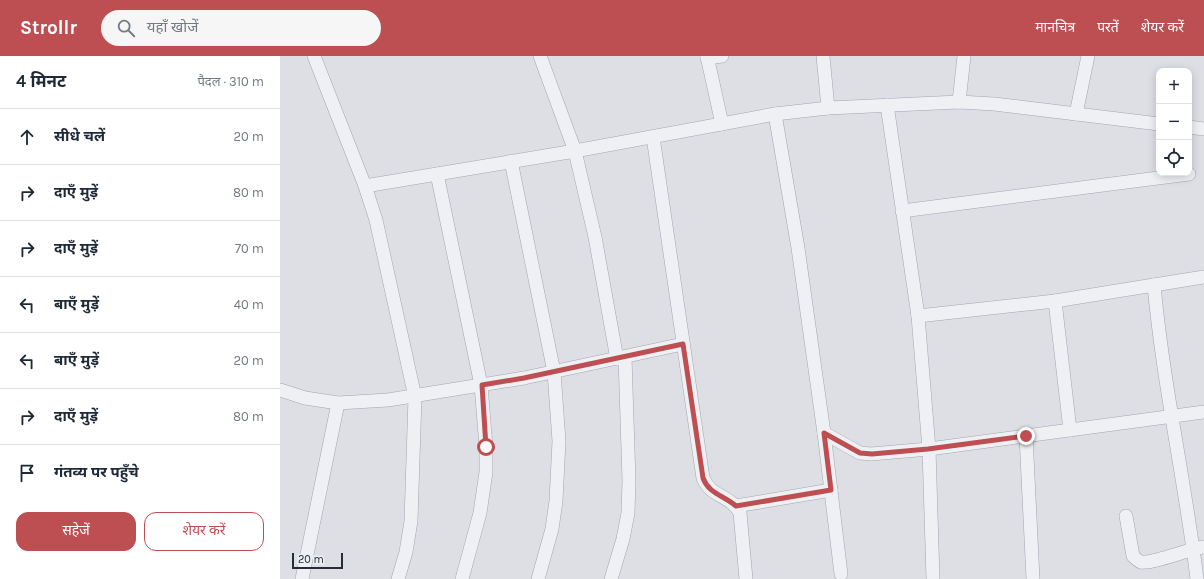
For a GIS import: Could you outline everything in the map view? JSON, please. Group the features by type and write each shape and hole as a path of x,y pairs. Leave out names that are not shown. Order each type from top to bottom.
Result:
{"street":[{"path":"314,56 365,186 376,220 415,397 411,521 406,552 398,579"},
{"path":"540,56 575,151 621,358 629,481 628,512 623,540 611,579"},
{"path":"722,56 707,57 722,124"},
{"path":"822,56 828,108"},
{"path":"959,102 964,56"},
{"path":"1076,114 1088,56"},
{"path":"365,186 575,151 775,114 828,108 959,102 994,104 1156,124"},
{"path":"887,105 918,316 928,449 933,579"},
{"path":"775,114 798,248 824,433 841,574"},
{"path":"1192,127 1204,129"},
{"path":"653,137 703,478 710,490 726,498 736,506 740,513 746,579"},
{"path":"511,161 554,372 558,441 556,501 552,529 538,579"},
{"path":"437,174 482,385 486,447 486,472 480,513 462,579"},
{"path":"902,211 1173,176"},
{"path":"918,316 1055,301 1204,277"},
{"path":"1154,285 1172,417 1199,548 1197,579"},
{"path":"1055,301 1070,430"},
{"path":"280,390 305,398 338,403 415,397 554,372 683,344"},
{"path":"302,579 338,403"},
{"path":"824,433 860,453 872,454 928,449 1204,412"},
{"path":"1026,436 1033,579"},
{"path":"736,506 831,490"},
{"path":"1126,516 1133,556 1140,562 1151,562 1199,548"}],"route":[{"path":"486,447 482,385 524,378 683,344 703,478 710,490 726,498 736,506 831,490 824,433 860,453 872,454 928,449 1026,436"}]}
